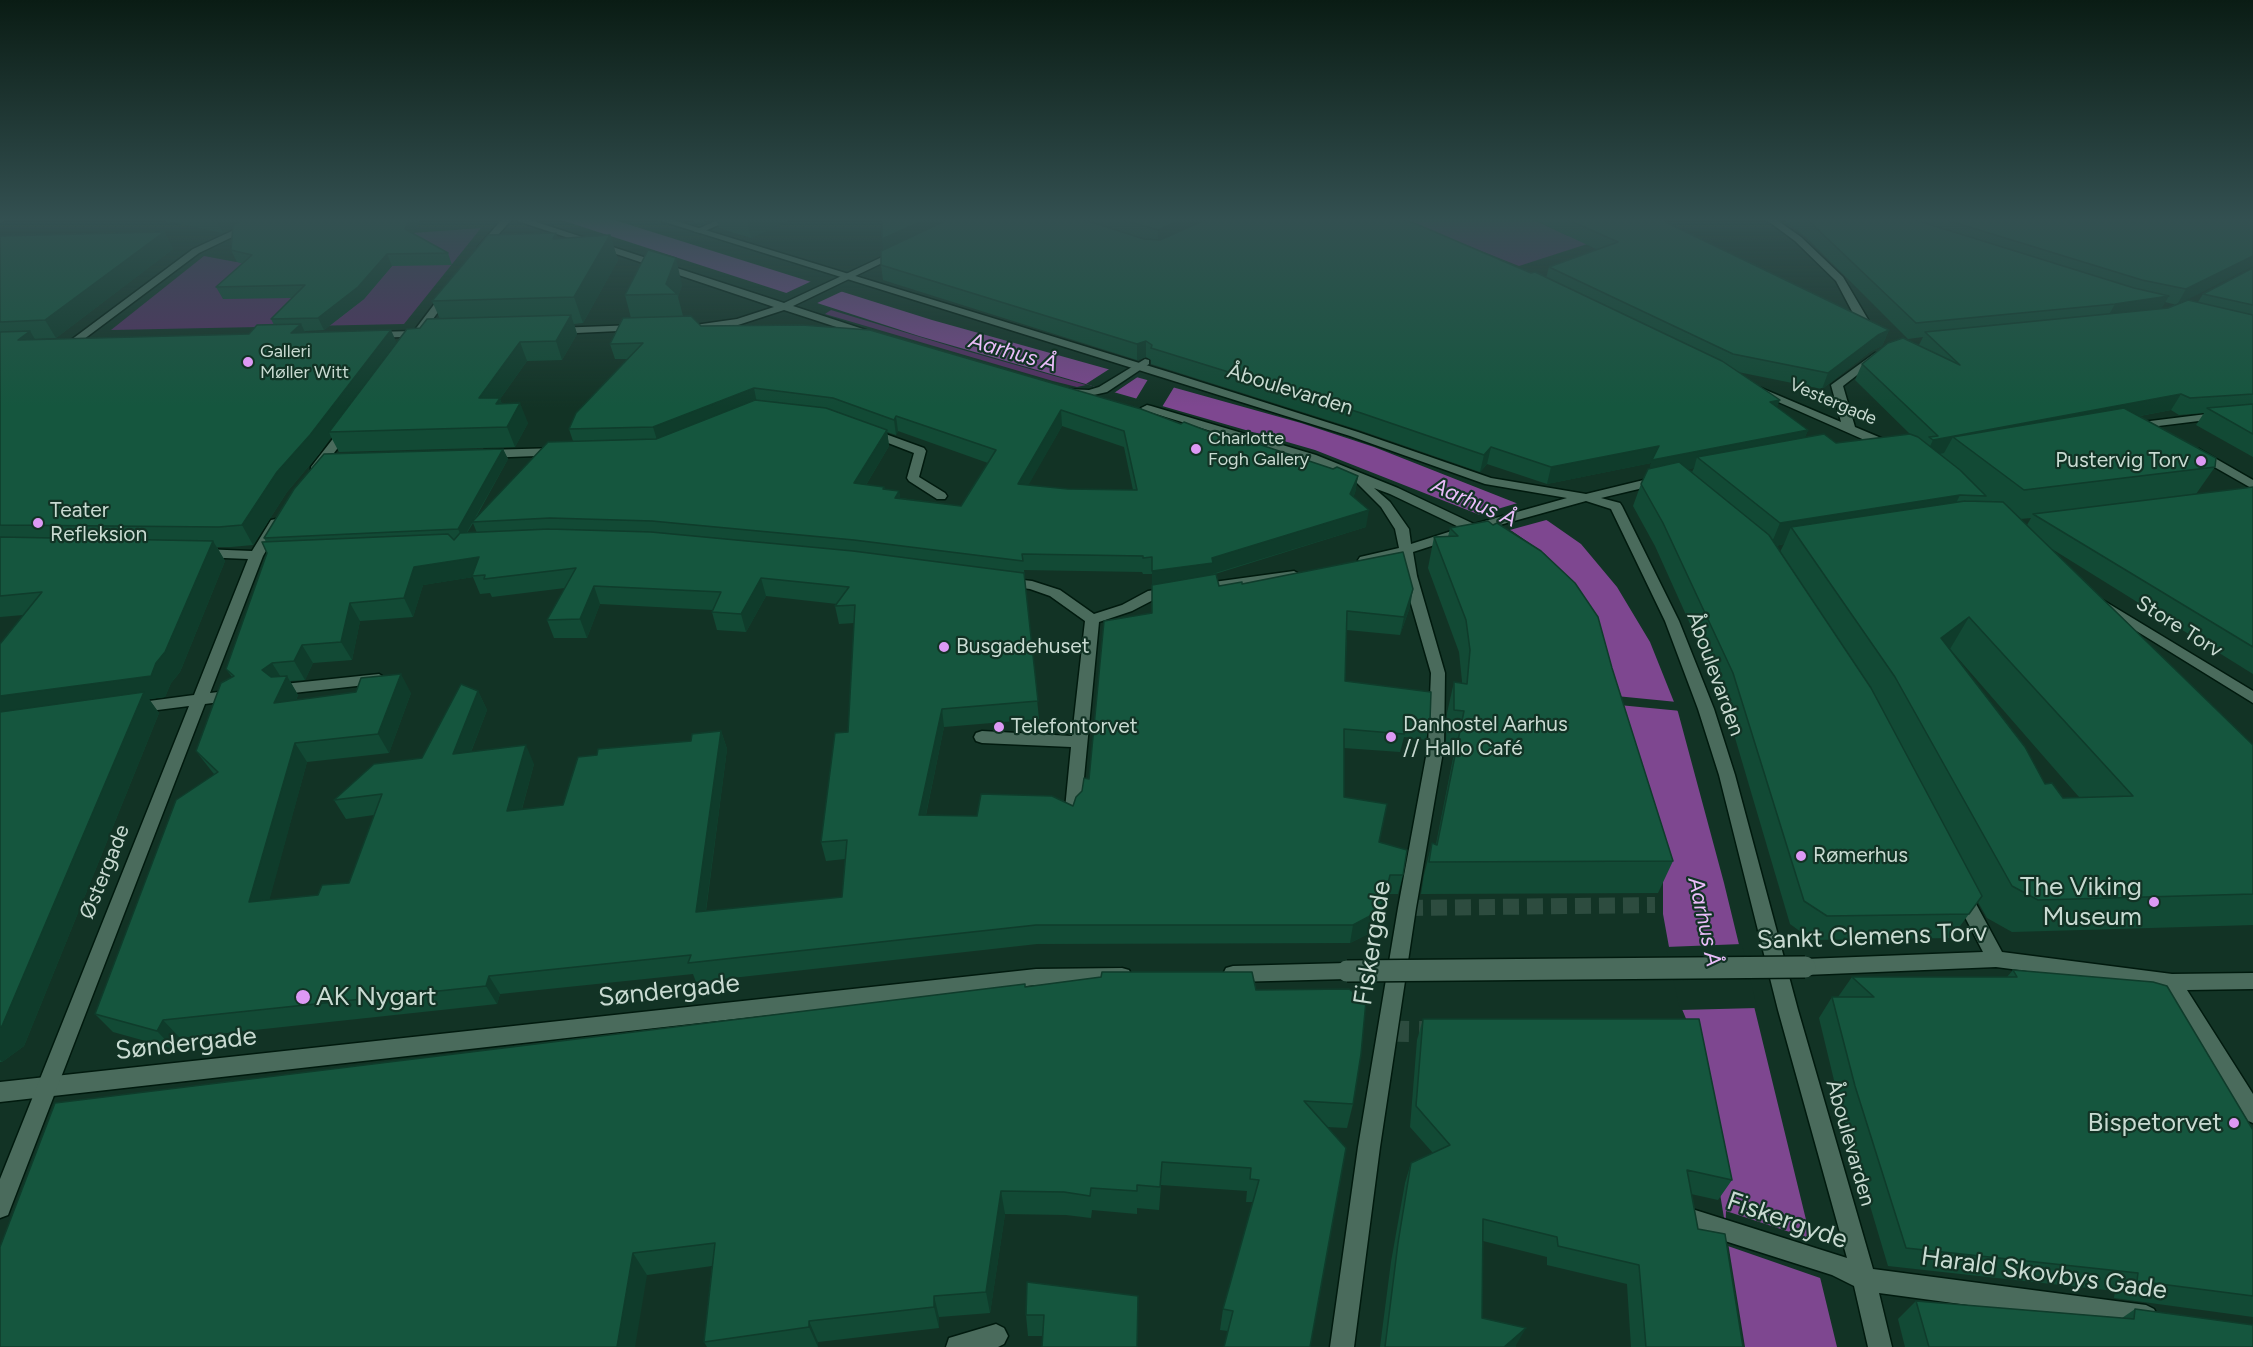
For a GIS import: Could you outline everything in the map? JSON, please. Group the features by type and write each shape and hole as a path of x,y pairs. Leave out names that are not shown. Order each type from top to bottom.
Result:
{"street":[{"path":"96,343 67,344 154,281"},
{"path":"413,339 457,281"},
{"path":"704,281 875,337"},
{"path":"689,327 729,324 783,307 838,281"},
{"name":"Åboulevarden","path":"848,281 1354,434 1489,482 1588,498 1616,506 1672,621 1706,709 1727,775 1788,1010 1864,1279 1880,1347"},
{"path":"1841,281 1874,335 1850,322"},
{"path":"542,331 645,328"},
{"path":"369,335 413,339 440,333"},
{"path":"1832,439 1849,428 1837,385 1880,353"},
{"path":"1059,390 1080,393 1103,390 1138,367"},
{"name":"Vestergade","path":"1744,384 1901,451"},
{"path":"1147,408 1312,458 1394,490 1475,527"},
{"path":"2117,428 2253,414"},
{"path":"306,480 331,458 356,417"},
{"path":"2147,424 2170,437"},
{"path":"853,426 920,451 914,478 941,496"},
{"path":"2190,449 2253,485"},
{"path":"468,454 572,451"},
{"name":"Fiskergade","path":"1342,1347 1369,1147 1407,908 1436,746 1438,673 1410,576 1402,529 1386,505 1352,474"},
{"path":"1350,563 1406,550 1475,527 1559,504 1674,477"},
{"name":"Østergade","path":"0,1206 200,699 280,516"},
{"path":"193,553 239,553 261,556"},
{"path":"1092,619 1127,608 1153,594 1304,573"},
{"path":"998,581 1032,585 1055,593 1092,619"},
{"name":"Store Torv","path":"2143,647 2084,592 2253,698"},
{"path":"1073,809 1092,619"},
{"path":"284,688 393,678"},
{"path":"123,710 236,694"},
{"path":"982,737 1078,742"},
{"path":"1955,881 1996,959"},
{"name":"Sankt Clemens Torv","path":"1215,974 1805,967 1996,959 2172,982 2253,981"},
{"name":"Søndergade","path":"0,1092 1036,977 1143,976"},
{"path":"2172,982 2253,1113"},
{"name":"Fiskergyde","path":"1692,1220 1836,1265 1864,1279"},
{"name":"Harald Skovbys Gade","path":"1864,1279 2170,1320"},
{"path":"958,1347 996,1336"}],"shaded area":[{"path":"173,281 439,281 404,324 111,330"},
{"path":"831,310 1086,385 1077,387 1053,381 825,314"}],"water":[{"name":"Aarhus Å","path":"749,281 808,281 932,320 1301,423 1374,447 1516,503 1548,521 1581,544 1617,587 1650,642 1678,712 1724,883 1837,1347 1745,1347 1695,1040 1679,1002 1663,914 1663,881 1571,590 1545,554 1512,531 1475,513 1315,450 919,336"}],"pier":[{"path":"812,281 845,290 813,305 782,295"},
{"path":"1114,366 1142,374 1114,393 1086,384"},
{"path":"1150,376 1176,384 1162,407 1136,399"},
{"path":"1521,502 1550,519 1506,531 1474,516"},
{"path":"1616,696 1677,702 1681,711 1619,705"},
{"path":"1742,944 1757,1008 1680,1010 1666,947"},
{"path":"1726,1211 1814,1240 1823,1279 1725,1245"}],"building":[{"path":"0,281 98,281 45,320 0,322"},
{"path":"223,281 363,281 318,318 271,319 305,285 216,287"},
{"path":"449,281 583,281 574,297 432,301"},
{"path":"632,281 667,281 666,284 677,294 625,295"},
{"path":"932,281 1554,281 1722,361 1780,400 1770,402 1808,430 1652,460 1659,446 1551,467 1491,447 1484,455 1361,413 1151,348 1152,345 1146,341 1137,344"},
{"path":"1578,281 1787,281 1889,330 1878,335 1828,373 1733,354"},
{"path":"1872,281 2111,281 2169,296 2115,304 1916,323"},
{"path":"2146,281 2203,281 2186,289"},
{"path":"2228,281 2253,281 2253,305 2203,294"},
{"path":"2188,300 2253,315 2253,394 2190,398 2181,394 1933,440 1929,437 1938,436 1862,364 1888,343 1903,338 1960,365 1925,332 2168,308"},
{"path":"571,315 556,341 520,342 479,398 500,398 496,404 520,403 507,427 329,432 407,329 420,328 427,319"},
{"path":"691,316 701,326 802,325 870,330 1141,409 1215,434 1218,432 1246,443 1249,441 1333,469 1337,467 1358,476 1350,494 1369,510 1212,558 1213,563 1152,571 1152,557 1143,558 1143,556 1022,554 1023,561 854,540 652,521 550,518 472,522 548,442 656,439 755,400 826,408 887,430 854,483 899,491 895,498 961,506 996,450 896,416 894,420 833,398 754,388 653,427 569,429 576,413 643,343 610,344 623,318","holes":["1061,410 1124,431 1137,490 1068,489 1018,484"]},
{"path":"301,324 291,333 391,330 310,435 277,472 242,525 219,527 0,525 0,332 30,331 18,340 249,334 257,325"},
{"path":"2253,404 2253,434 2207,408"},
{"path":"2124,408 2216,458 2215,467 2024,490 1953,437"},
{"path":"1824,434 1836,443 1910,434 1918,437 1960,470 1986,496 1960,495 1780,523 1697,457"},
{"path":"503,449 458,529 264,538 294,489 324,454"},
{"path":"1679,462 1769,535 1871,688 1982,896 1969,914 1827,916 1804,901 1733,673 1663,523 1641,484 1648,469"},
{"path":"2253,487 2253,647 2033,514"},
{"path":"1965,501 2003,502 2253,745 2253,894 2038,900 2012,886 1895,677 1791,527","holes":["1969,617 2133,796 2063,798 2052,783 2045,784 2025,747 1941,638"]},
{"path":"1488,521 1493,525 1497,523 1541,551 1575,583 1598,617 1673,861 1429,862 1432,843 1437,845 1464,711 1454,710 1454,682 1467,684 1470,650 1466,620 1434,537 1458,536 1450,528"},
{"path":"549,529 651,532 853,551 1024,573 1038,701 942,709 919,815 977,816 981,794 1052,796 1073,806 1076,797 1082,791 1084,778 1089,779 1104,621 1152,613 1152,585 1216,574 1219,586 1242,582 1242,584 1403,552 1413,589 1404,617 1347,611 1345,681 1431,692 1430,721 1407,719 1404,734 1344,729 1344,797 1387,804 1379,842 1407,850 1403,875 1390,875 1384,901 1370,916 1353,925 1036,925 688,963 691,955 489,976 486,986 163,1020 157,1031 95,1014 176,800 218,772 196,751 221,683 234,676 226,669 267,553 262,542 448,534 454,540 460,533","holes":["479,557 472,576 485,575 484,579 576,568 547,620 580,619 594,586 721,592 712,612 741,614 761,578 849,587 835,606 855,605 848,732 835,733 821,842 847,840 842,897 696,912 721,731 692,734 691,741 598,749 597,755 578,757 563,805 507,811 526,745 453,754 478,691 461,684 422,758 374,764 334,800 382,794 349,883 322,885 318,895 249,902 295,743 378,734 401,674 361,678 356,692 274,703 287,676 271,677 262,670 272,663 294,661 302,645 341,642 350,603 404,598 414,567"]},
{"path":"0,537 213,541 165,652 156,663 151,676 0,696 0,644 42,592 0,596"},
{"path":"144,692 2,1026 0,1027 0,712"},
{"path":"2013,970 2153,982 2167,986 2253,1130 2253,1296 2137,1281 2138,1273 1906,1248 1855,1086 1832,997 1874,997 1852,977 2017,977"},
{"path":"1102,972 1252,972 1256,990 1349,989 1366,1001 1353,1104 1304,1101 1346,1148 1310,1347 1224,1347 1233,1311 1223,1309 1259,1180 1250,1179 1251,1168 1162,1162 1160,1187 1137,1185 1137,1191 1091,1188 1090,1196 1064,1192 1001,1191 986,1292 934,1296 934,1307 809,1321 809,1327 704,1342 715,1243 633,1253 617,1347 0,1347 0,1247 55,1103 1025,984 1025,987 1101,977"},
{"path":"1423,1019 1699,1019 1732,1180 1687,1170 1698,1229 1725,1234 1743,1347 1646,1347 1639,1265 1558,1246 1557,1237 1483,1219 1482,1318 1526,1328 1504,1347 1385,1347 1411,1163 1450,1145 1416,1106"},
{"path":"1027,1282 1138,1296 1137,1347 1042,1347 1044,1315 1026,1315"},
{"path":"1916,1301 2134,1319 2135,1309 2253,1325 2253,1347 1929,1347"}],"tunnel":[{"path":"1407,908 1655,905"},
{"path":"1388,1031 1440,1032"}],"place":[{"name":"Galleri Møller Witt","path":"248,362"},
{"name":"Charlotte Fogh Gallery","path":"1196,449"},
{"name":"Pustervig Torv","path":"2201,461"},
{"name":"Teater Refleksion","path":"38,523"},
{"name":"Busgadehuset","path":"944,647"},
{"name":"Telefontorvet","path":"999,727"},
{"name":"Danhostel Aarhus // Hallo Café","path":"1391,737"},
{"name":"Rømerhus","path":"1801,856"},
{"name":"The Viking Museum","path":"2154,902"},
{"name":"AK Nygart","path":"303,997"},
{"name":"Bispetorvet","path":"2234,1123"}]}
